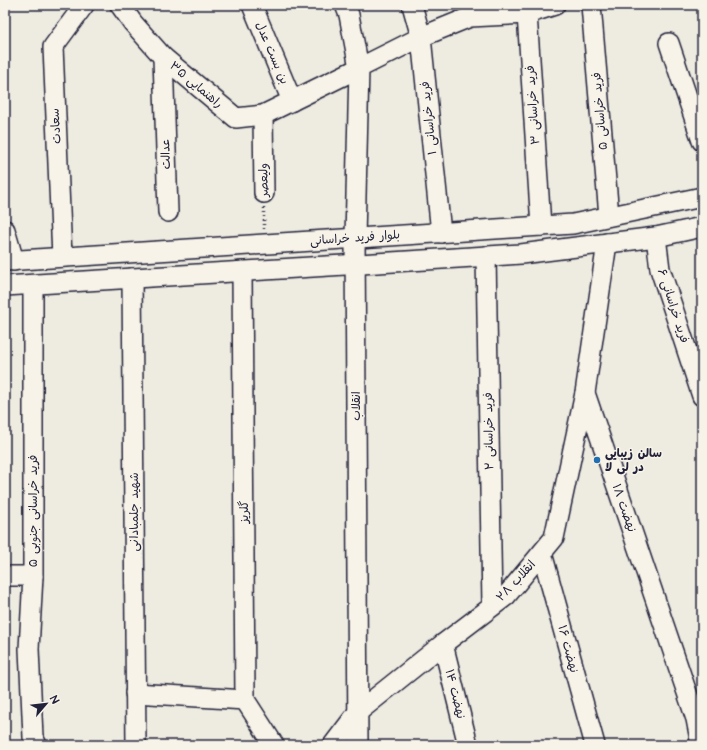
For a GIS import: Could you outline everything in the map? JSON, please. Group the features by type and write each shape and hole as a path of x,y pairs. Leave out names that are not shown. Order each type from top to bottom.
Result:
{"street":[{"name":"سعادت","path":"62,258 53,47 84,5"},
{"name":"راهنمایی ۳۵","path":"120,5 133,23 163,57 236,118 263,115 359,68"},
{"name":"بن بست عدل","path":"252,5 292,101"},
{"name":"فرید خراسانی ۱","path":"412,5 421,37 441,233"},
{"path":"359,68 421,37 468,11 527,14 555,5"},
{"name":"فرید خراسانی ۵","path":"591,5 609,216"},
{"name":"انقلاب","path":"347,10 359,68 355,238 358,745"},
{"name":"فرید خراسانی ۳","path":"527,14 541,226"},
{"path":"669,43 702,141"},
{"name":"عدالت","path":"163,57 168,212"},
{"name":"ولیعصر","path":"263,115 264,193"},
{"name":"بلوار فرید خراسانی","path":"9,261 573,224 702,197"},
{"path":"5,286 521,254 656,237 702,227"},
{"path":"520,228 521,254"},
{"path":"5,230 9,261"},
{"name":"فرید خراسانی ۶","path":"656,237 660,269 702,396"},
{"name":"نهضت ۱۸","path":"607,243 585,393 696,719 701,745"},
{"name":"فرید خراسانی ۲","path":"486,256 492,606"},
{"name":"گلریز","path":"242,271 245,700"},
{"name":"شهید جلمبادانی","path":"132,278 136,745"},
{"name":"فرید خراسانی جنوبی ۵","path":"30,742 29,649 33,576 33,285"},
{"name":"انقلاب ۲۸","path":"333,745 358,712 506,596 554,538 585,393"},
{"name":"نهضت ۱۶","path":"542,553 595,745"},
{"path":"5,576 33,576"},
{"name":"نهضت ۱۴","path":"443,644 468,745"},
{"path":"135,693 245,700 274,745"}],"path":[{"name":"ولیعصر","path":"264,193 265,244"}],"place":[{"name":"سالن زیبایی در لی لا","path":"597,460"}]}
